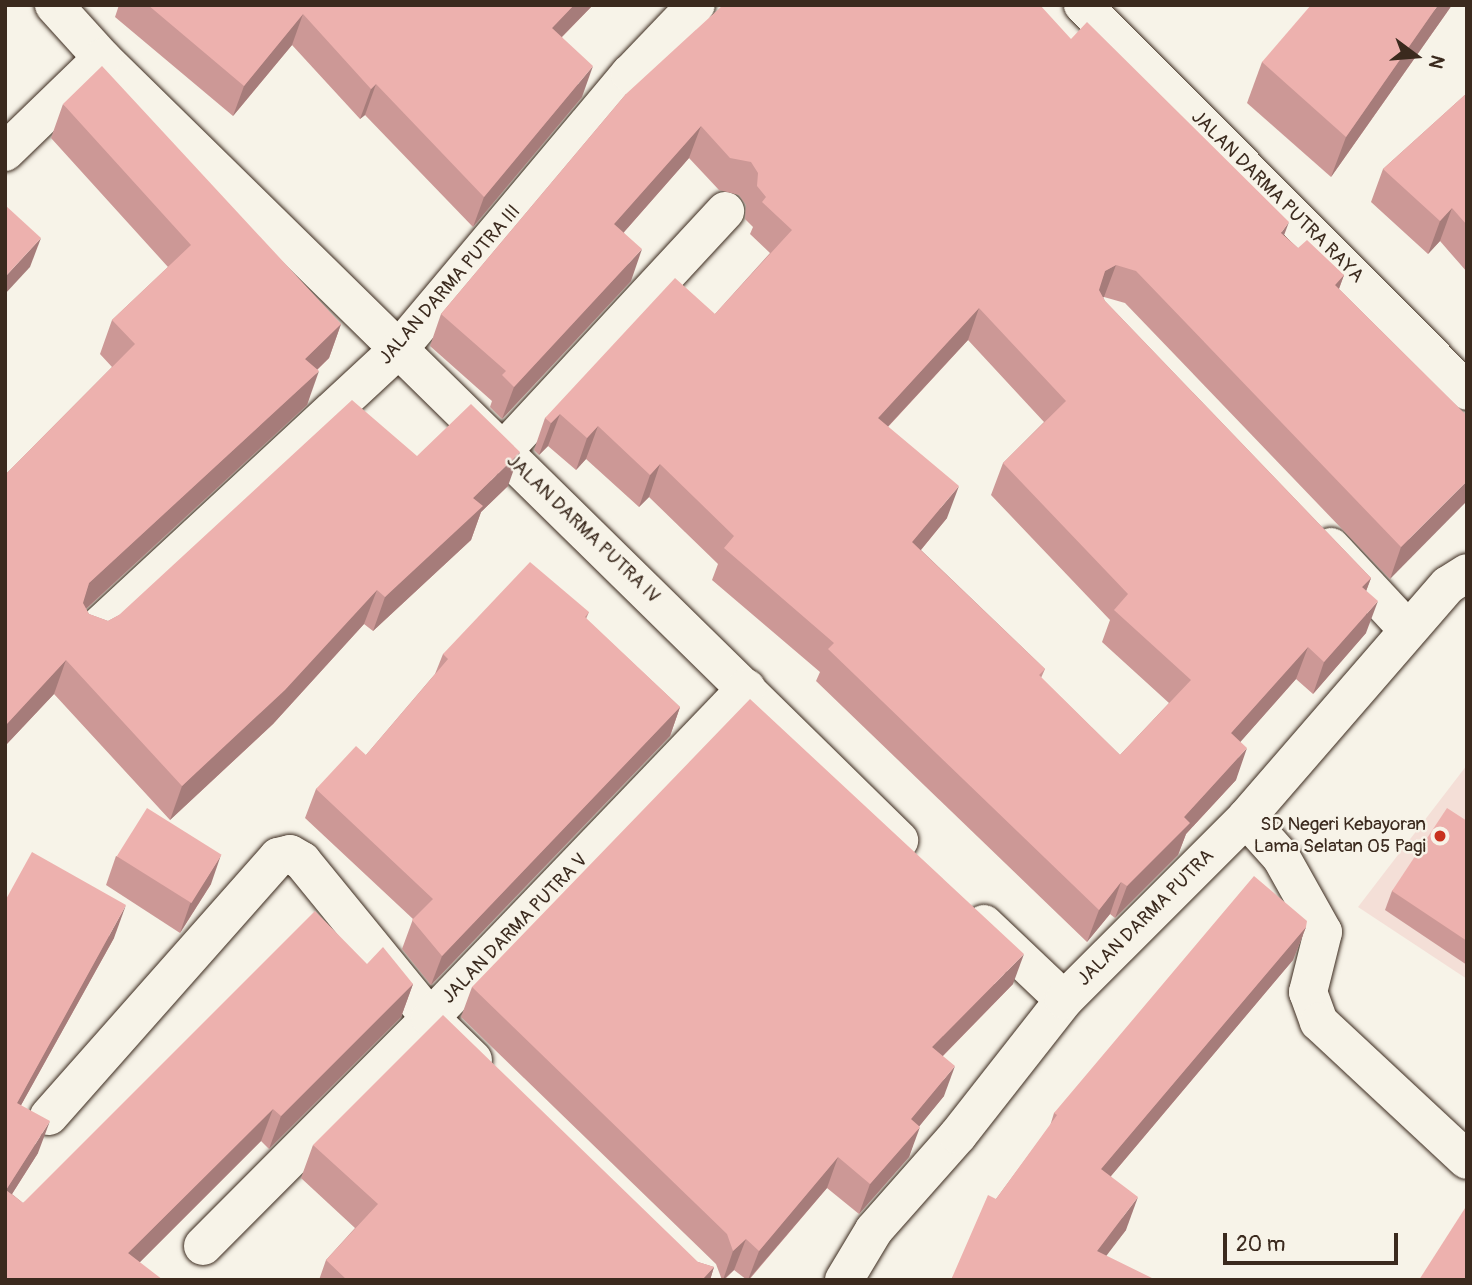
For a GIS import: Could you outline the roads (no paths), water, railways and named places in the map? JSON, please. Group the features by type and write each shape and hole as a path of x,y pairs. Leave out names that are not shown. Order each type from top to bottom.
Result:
{"street":[{"name":"JALAN DARMA PUTRA IV","path":"54,5 102,58 922,863"},
{"name":"JALAN DARMA PUTRA III","path":"92,633 398,350 630,74 696,5"},
{"name":"JALAN DARMA PUTRA RAYA","path":"1083,5 1467,391"},
{"path":"5,152 102,58"},
{"path":"503,451 725,211"},
{"path":"1309,524 1408,630"},
{"name":"JALAN DARMA PUTRA","path":"844,1280 874,1230 958,1135 1064,1000 1246,818 1448,585 1467,573"},
{"name":"JALAN DARMA PUTRA V","path":"500,1086 430,1018 746,688"},
{"path":"1246,818 1281,857 1323,932 1308,992 1319,1022 1467,1160"},
{"path":"49,1116 278,857 289,854 302,861 430,1018 204,1246"},
{"path":"961,901 1064,1000"}],"place":[{"name":"SD Negeri Kebayoran Lama Selatan 05 Pagi","path":"1440,836"}]}
